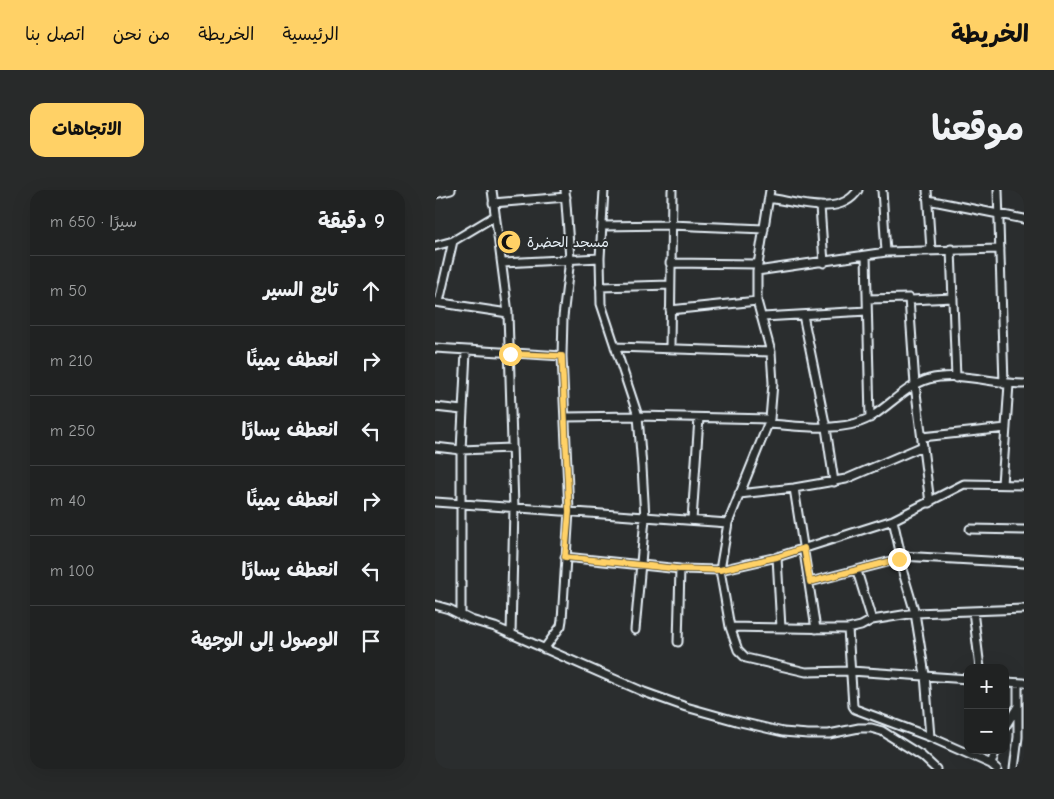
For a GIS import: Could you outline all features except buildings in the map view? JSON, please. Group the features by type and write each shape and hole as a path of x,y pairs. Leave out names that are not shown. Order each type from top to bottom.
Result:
{"street":[{"path":"435,194 451,190"},
{"path":"492,190 503,263 510,354 513,508 511,634"},
{"path":"604,190 600,287 603,311 637,416 645,518 635,630"},
{"path":"670,348 672,190"},
{"path":"858,190 847,202 820,206 770,194 757,268 757,301 763,317 771,352 773,383 770,422 728,523 720,570 730,627 738,650 745,658 806,672 925,675 964,679"},
{"path":"882,190 886,252"},
{"path":"927,190 931,250"},
{"path":"998,190 1006,384 1002,484"},
{"path":"493,203 565,194 570,260 563,316 562,356 569,512 561,626 544,649"},
{"path":"928,200 1024,219"},
{"path":"820,206 824,262"},
{"path":"435,246 453,241 495,216"},
{"path":"602,226 671,225 764,229"},
{"path":"453,241 437,302 508,313"},
{"path":"951,249 956,378"},
{"path":"670,263 757,268 824,262 886,252 1000,249"},
{"path":"866,255 869,418"},
{"path":"503,263 600,258"},
{"path":"600,287 670,285"},
{"path":"867,298 907,296 910,300 915,385 930,503"},
{"path":"910,300 953,298"},
{"path":"670,310 757,301"},
{"path":"763,317 867,311"},
{"path":"803,315 826,428 833,482"},
{"path":"615,347 771,352"},
{"path":"435,348 466,352 562,356"},
{"path":"461,616 461,450 466,352"},
{"path":"565,417 637,416 699,418 770,422 826,428 869,418 915,385 931,378 956,378 1006,384 1024,384"},
{"path":"435,407 462,410"},
{"path":"692,520 699,418"},
{"path":"922,437 1005,428"},
{"path":"739,494 795,488 847,479 923,446"},
{"path":"435,448 461,450 512,448"},
{"path":"565,557 642,566 720,570 777,557 893,520 930,503 964,484 1024,485"},
{"path":"795,488 816,629"},
{"path":"435,502 728,523"},
{"path":"893,520 900,557 915,613 925,675 930,737"},
{"path":"970,529 1024,530"},
{"path":"777,557 781,628"},
{"path":"810,582 857,571 900,557 1024,563"},
{"path":"678,642 679,569"},
{"path":"857,571 872,620"},
{"path":"435,605 511,634 644,692 686,707 783,732 829,734 859,728 871,728 882,731 922,756 936,769"},
{"path":"730,627 849,629 861,626 872,620 915,613 1024,608"},
{"path":"973,611 980,664"},
{"path":"849,629 855,709 930,737 994,766"},
{"path":"1014,769 1021,745 1018,705 1021,683"},
{"path":"1009,720 1018,705"}],"place":[{"name":"مسجد الحضرة","path":"509,242"}],"route":[{"path":"510,354 562,356 569,512 565,557 642,566 720,570 777,557 804,548 810,582 899,559"}]}
